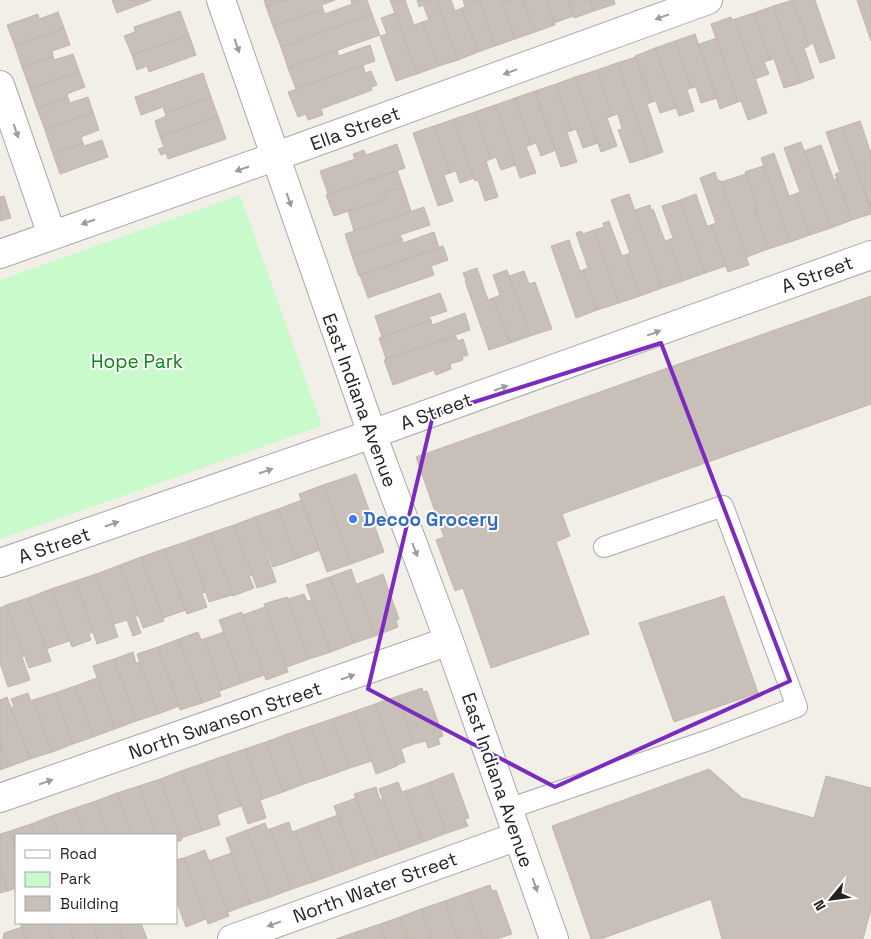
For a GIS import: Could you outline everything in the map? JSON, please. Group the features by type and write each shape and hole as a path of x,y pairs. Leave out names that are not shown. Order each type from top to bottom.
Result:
{"street":[{"name":"East Indiana Avenue","path":"221,0 274,157 372,434 449,641 554,939"},
{"name":"Ella Street","path":"0,254 708,0"},
{"path":"0,85 52,235"},
{"name":"A Street","path":"0,563 372,434 871,255"},
{"name":"North Swanson Street","path":"0,798 449,641"},
{"name":"North Water Street","path":"232,939 518,836"}],"lane":[{"path":"508,809 709,740 797,707 723,506 604,547"}],"highlighted area":[{"path":"661,343 790,681 555,787 368,689 433,415"}],"green space":[{"name":"Hope Park","path":"240,195 322,426 0,539 0,280"}],"building":[{"path":"112,0 151,0 117,13"},
{"path":"264,0 285,0 266,7"},
{"path":"285,0 335,0 322,5 323,9 273,26 266,7"},
{"path":"351,0 367,0 372,14 281,47 273,26 323,9 325,14 352,4"},
{"path":"390,0 405,0 414,25 422,22 439,66 417,74"},
{"path":"417,0 436,0 458,60 439,66 422,22 429,20 423,5 419,7"},
{"path":"436,0 451,0 455,11 462,8 478,52 458,60"},
{"path":"463,0 479,0 495,46 478,52 462,8 465,7"},
{"path":"479,0 501,0 515,39 495,46"},
{"path":"501,0 523,0 535,32 515,39"},
{"path":"523,0 546,0 555,25 535,32"},
{"path":"546,0 568,0 573,16 554,23"},
{"path":"568,0 590,0 594,11 574,18"},
{"path":"590,0 614,0 615,4 594,11"},
{"path":"793,0 815,0 835,58 820,63 813,43 809,45"},
{"path":"793,0 809,46 804,48 814,78 800,83 773,6"},
{"path":"857,0 871,0 871,41"},
{"path":"773,6 800,83 784,88 774,59 770,60 754,13"},
{"path":"180,11 189,35 132,55 124,36 135,32 134,27"},
{"path":"58,12 64,28 15,46 7,25 38,14 39,19"},
{"path":"395,13 417,74 396,81 380,36 387,34 381,18"},
{"path":"754,13 770,60 764,62 769,74 755,79 735,19"},
{"path":"372,14 380,35 288,68 281,47"},
{"path":"731,17 732,20 735,19 767,113 748,120 741,101 738,102 711,24"},
{"path":"64,28 70,45 52,51 53,56 22,67 15,46"},
{"path":"695,34 717,98 701,103 696,87 691,88 675,41"},
{"path":"189,35 196,55 149,72 147,66 137,70 132,55"},
{"path":"717,38 738,102 720,109 699,44"},
{"path":"675,41 691,88 687,90 694,111 679,116 655,48"},
{"path":"370,45 375,61 296,89 288,68 337,51 339,56"},
{"path":"655,48 676,108 660,113 656,101 652,102 635,56"},
{"path":"73,54 79,71 30,89 22,67 53,56 54,60"},
{"path":"636,57 652,102 647,104 663,152 649,157 617,63"},
{"path":"617,63 649,157 630,163 618,130 622,129 618,114 612,116 597,70"},
{"path":"363,65 365,73 371,71 377,85 371,87 372,90 321,109 323,115 308,120 306,114 298,117 288,92"},
{"path":"597,70 612,116 607,118 617,146 601,152 575,77"},
{"path":"79,71 85,87 67,94 68,98 37,109 30,89"},
{"path":"203,73 211,97 165,113 163,107 141,115 135,97"},
{"path":"575,77 598,143 583,148 576,129 571,131 556,84"},
{"path":"556,84 571,131 567,132 577,162 561,167 535,91"},
{"path":"535,91 556,150 541,156 536,143 531,145 515,98"},
{"path":"88,97 93,112 45,130 37,109 68,98 70,103"},
{"path":"211,97 218,116 160,137 155,121 166,116 165,113"},
{"path":"515,98 531,145 526,146 536,173 520,178 495,105"},
{"path":"495,105 516,165 501,170 496,157 491,159 475,112"},
{"path":"93,112 99,130 81,137 83,143 53,154 45,130"},
{"path":"475,112 491,159 486,161 498,197 485,201 478,180 475,181 454,119"},
{"path":"218,116 226,139 168,159 166,153 161,155 158,149 164,147 160,137"},
{"path":"454,119 474,178 460,183 456,171 450,173 434,126"},
{"path":"860,121 871,153 871,209 842,127"},
{"path":"434,126 450,173 444,175 453,201 438,206 413,133"},
{"path":"842,127 871,209 871,214 852,220 835,174 840,172 826,132"},
{"path":"102,140 108,157 60,174 53,154 83,143 84,146"},
{"path":"801,142 831,228 810,235 795,194 800,192 784,148"},
{"path":"397,144 405,168 328,194 320,171 355,159 353,154 364,150 366,155"},
{"path":"821,145 834,180 837,178 852,220 831,228 804,151"},
{"path":"774,153 789,196 795,194 810,235 790,242 761,158"},
{"path":"763,166 790,242 768,249 755,209 758,208 745,172"},
{"path":"397,170 403,187 385,193 387,198 334,216 326,195"},
{"path":"715,172 718,181 720,180 749,265 728,272 711,225 716,223 700,178"},
{"path":"746,174 758,208 755,209 768,249 747,257 721,182"},
{"path":"403,187 411,211 354,231 348,211 387,198 385,193"},
{"path":"629,194 662,288 640,296 625,255 630,253 611,200"},
{"path":"696,194 707,226 711,225 726,266 705,273 680,200"},
{"path":"4,196 11,218 0,221 0,197"},
{"path":"680,200 705,273 683,281 668,240 673,238 662,206"},
{"path":"650,205 665,241 668,240 683,281 662,288 635,210"},
{"path":"424,207 430,225 400,235 402,239 352,256 345,234"},
{"path":"609,221 622,256 625,255 640,296 619,303 594,230 604,227 603,223"},
{"path":"594,230 619,303 597,310 583,270 588,268 576,233 581,231 583,234"},
{"path":"434,232 439,248 359,276 352,256 402,239 403,243"},
{"path":"569,240 580,271 583,270 597,310 576,318 551,246"},
{"path":"443,246 448,260 431,266 434,275 368,298 360,275"},
{"path":"477,268 488,300 493,298 510,343 489,350 463,273"},
{"path":"507,270 530,336 510,343 493,298 500,295 493,275"},
{"path":"524,271 529,284 535,282 552,329 530,336 509,276"},
{"path":"440,293 447,311 429,317 431,320 382,337 375,316"},
{"path":"871,296 871,404 562,514 570,536 556,542 589,634 491,668 463,588 455,591 436,540 444,537 416,457"},
{"path":"465,313 470,330 386,359 379,338 431,320 432,325"},
{"path":"455,335 458,341 463,339 468,355 462,357 463,360 450,364 451,369 436,375 434,370 393,385 384,360"},
{"name":"Decoo Grocery","path":"356,474 384,552 351,564 323,485"},
{"path":"323,485 351,564 327,572 299,494"},
{"path":"302,500 320,550 296,559 278,509"},
{"path":"278,509 296,559 273,567 255,517"},
{"path":"255,517 276,582 257,588 234,525"},
{"path":"234,525 252,575 249,576 254,588 233,596 210,533"},
{"path":"210,533 232,595 209,602 188,541"},
{"path":"188,541 206,592 202,593 207,607 187,614 164,549"},
{"path":"164,549 186,610 163,618 141,557"},
{"path":"141,557 164,621 143,628 120,565"},
{"path":"120,565 138,616 135,616 141,633 133,636 127,620 114,624 96,574"},
{"path":"351,569 375,636 354,643 330,577"},
{"path":"96,574 118,637 97,644 75,581"},
{"path":"383,574 399,619 396,620 398,627 375,636 357,584"},
{"path":"330,577 354,643 331,652 306,585"},
{"path":"75,581 93,632 89,634 91,640 72,647 51,589"},
{"path":"51,589 69,641 46,649 28,598"},
{"path":"304,594 307,601 312,600 331,652 309,659 288,599"},
{"path":"724,596 758,693 674,722 639,623"},
{"path":"287,597 309,659 287,667 264,604"},
{"path":"28,598 51,661 29,668 6,605"},
{"path":"6,605 24,656 22,657 30,680 8,687 0,663 0,608"},
{"path":"265,607 288,672 266,680 243,615"},
{"path":"242,612 264,675 242,683 219,620"},
{"path":"198,632 201,640 204,639 222,690 219,691 221,696 202,703 179,639"},
{"path":"224,632 242,683 222,690 204,639"},
{"path":"179,639 202,703 180,710 158,647"},
{"path":"158,647 179,706 158,714 137,654"},
{"path":"133,652 136,663 139,662 158,714 136,721 114,659"},
{"path":"114,659 136,721 115,729 93,666"},
{"path":"97,678 115,729 93,737 75,686"},
{"path":"75,686 93,737 73,744 55,693"},
{"path":"422,688 423,692 427,691 443,736 438,738 440,744 428,748 426,741 414,744 398,696"},
{"path":"28,693 31,701 33,700 52,752 30,759 11,708 14,707 11,699"},
{"path":"55,693 73,744 52,752 33,700"},
{"path":"398,696 414,744 401,749 405,762 397,765 375,704"},
{"path":"7,697 30,759 8,767 0,743 0,700"},
{"path":"375,704 397,766 376,774 355,711"},
{"path":"355,711 372,761 350,768 332,719"},
{"path":"332,719 350,768 328,776 311,726"},
{"path":"311,726 328,776 304,784 287,734"},
{"path":"287,734 304,784 283,792 266,742"},
{"path":"266,742 283,792 263,799 245,749"},
{"path":"0,743 8,767 0,770"},
{"path":"245,749 263,799 260,800 266,818 248,824 224,756"},
{"path":"224,756 241,806 221,813 204,763"},
{"path":"204,763 221,813 217,815 220,825 202,831 181,771"},
{"path":"709,769 742,798 814,818 826,776 871,788 871,909 863,939 722,939 711,899 601,939 591,939 552,826"},
{"path":"181,771 202,831 181,838 160,779"},
{"path":"453,773 469,818 465,819 468,826 447,833 428,783"},
{"path":"160,779 182,840 178,841 178,834 156,834 139,786"},
{"path":"398,782 402,792 405,791 423,842 401,850 379,789"},
{"path":"428,783 447,833 423,842 405,791"},
{"path":"139,786 156,834 132,834 117,793"},
{"path":"376,787 401,850 378,858 354,794"},
{"path":"117,793 132,834 108,834 96,801"},
{"path":"356,798 378,858 356,866 334,806"},
{"path":"96,801 108,834 84,834 75,808"},
{"path":"75,808 84,834 59,834 52,816"},
{"path":"338,815 356,866 335,874 316,823"},
{"path":"52,816 59,834 35,834 31,824"},
{"path":"289,822 292,832 295,831 313,882 292,889 270,829"},
{"path":"265,823 268,830 270,829 292,889 271,897 247,830"},
{"path":"316,823 335,874 313,882 295,831"},
{"path":"31,824 35,834 15,834 15,845 10,831"},
{"path":"247,830 271,897 250,904 226,838"},
{"path":"10,831 15,845 15,888 8,891 0,869 0,834"},
{"path":"205,850 229,916 208,924 184,858"},
{"path":"231,853 250,904 228,912 209,861"},
{"path":"184,858 206,919 186,927 178,905 178,860"},
{"path":"0,869 8,891 0,893"},
{"path":"490,885 492,891 496,890 512,934 496,939 483,939 467,893"},
{"path":"467,893 483,939 458,939 445,901"},
{"path":"445,901 458,939 432,939 421,909"},
{"path":"421,909 432,939 408,939 400,917"},
{"path":"400,917 408,939 385,939 380,924"},
{"path":"20,924 46,924 52,939 26,939"},
{"path":"46,924 68,924 74,939 52,939"},
{"path":"68,924 92,924 98,939 74,939"},
{"path":"92,924 117,924 123,939 98,939"},
{"path":"117,924 141,924 147,939 123,939"},
{"path":"380,924 385,939 358,939 356,932"},
{"path":"22,927 26,939 3,939 4,933"},
{"path":"356,932 358,939 336,939"}],"place":[{"name":"Decoo Grocery","path":"353,519"}]}
